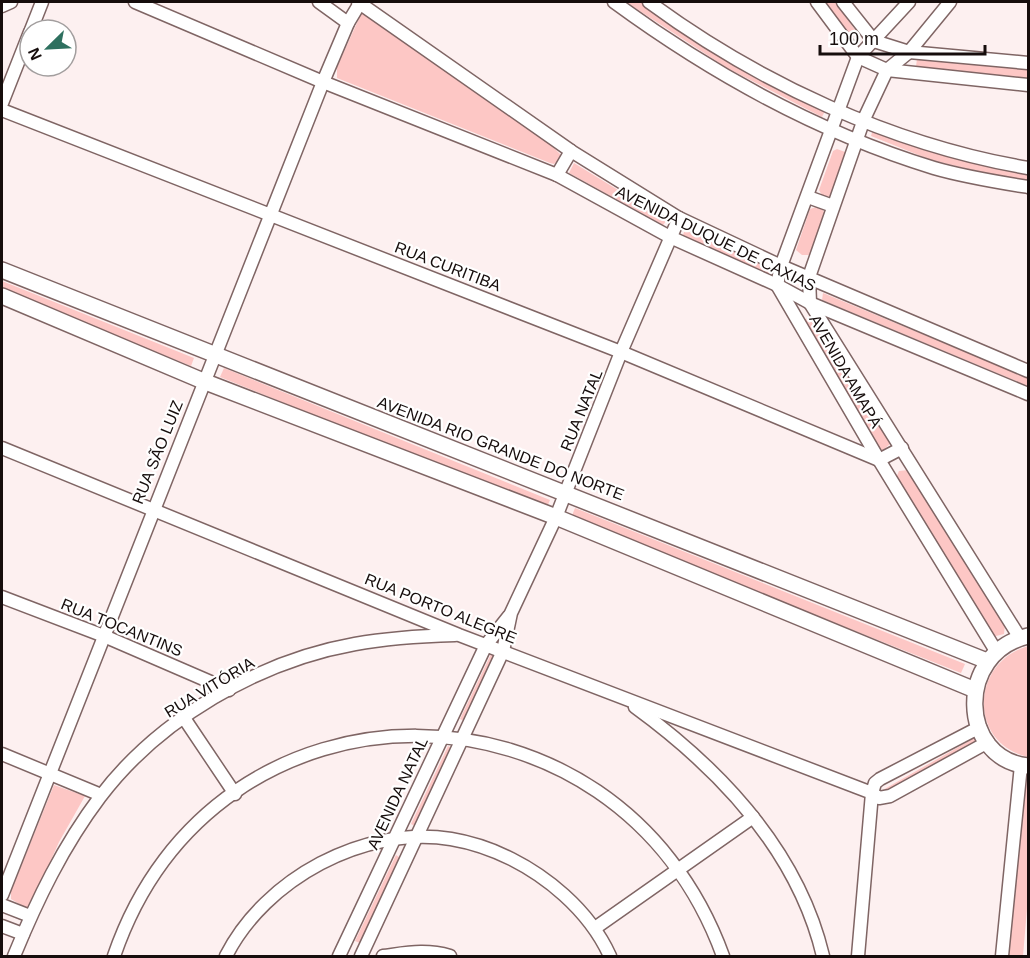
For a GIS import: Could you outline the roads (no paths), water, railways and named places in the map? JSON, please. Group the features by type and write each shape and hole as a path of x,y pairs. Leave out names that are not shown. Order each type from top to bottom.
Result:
{"main road":[{"name":"AVENIDA RIO GRANDE DO NORTE","path":"2,270 214,355 992,656"},
{"path":"2,296 203,381 556,517 975,690"},
{"path":"1024,637 992,656 975,690 974,703 980,727 988,742 1002,755 1025,766"}],"street":[{"path":"2,6 11,2"},
{"path":"35,18 42,2"},
{"name":"AVENIDA DUQUE DE CAXIAS","path":"135,2 323,82 557,175 670,237 777,285 810,303 1029,394"},
{"path":"319,2 348,23"},
{"name":"AVENIDA DUQUE DE CAXIAS","path":"348,23 359,2 571,151 679,218 781,266 1029,371"},
{"path":"614,2 653,31 798,115 935,168 1029,187"},
{"path":"649,2 736,57 792,88 841,110 905,137 948,151 1029,168"},
{"path":"817,2 858,57 887,70 1029,86"},
{"path":"843,2 874,42 909,52 1029,63"},
{"path":"777,285 781,266 841,110 858,57 909,2"},
{"name":"AVENIDA AMAPÁ","path":"950,2 909,52 887,70 864,119 809,277 810,303 1024,637"},
{"name":"RUA SÃO LUIZ","path":"2,895 48,772 104,636 203,381 348,23"},
{"path":"2,103 18,62"},
{"name":"RUA CURITIBA","path":"2,111 621,352 879,460"},
{"path":"557,175 571,151"},
{"path":"808,197 833,206"},
{"name":"RUA NATAL","path":"486,645 511,613 556,517 621,352 679,218"},
{"name":"AVENIDA AMAPÁ","path":"777,285 992,656"},
{"name":"RUA PORTO ALEGRE","path":"2,448 459,635 872,793"},
{"path":"879,460 902,448"},
{"name":"RUA TOCANTINS","path":"2,597 104,636 229,690"},
{"name":"RUA NATAL","path":"503,651 511,613"},
{"name":"RUA VITÓRIA","path":"14,957 30,916 62,854 101,795 140,755 184,718 229,690 287,663 320,652 388,639 459,635"},
{"name":"AVENIDA NATAL","path":"344,955 393,839 486,645"},
{"path":"361,957 414,838 503,651"},
{"path":"620,696 696,755 753,817 798,889 810,914 823,957"},
{"path":"184,718 235,794"},
{"path":"858,957 872,793 875,783 980,727"},
{"path":"114,957 140,898 166,859 198,824 235,794 276,769 329,748 377,738 443,735 524,754 586,783 627,814 664,850 679,871 706,915 723,957"},
{"path":"872,793 879,798 890,796 988,742"},
{"path":"2,754 101,795"},
{"path":"1002,957 1025,766"},
{"path":"595,928 753,817"},
{"path":"226,957 252,918 298,878 353,851 393,839 414,838 449,839 471,843 513,860 545,878 581,911 595,928 610,957"},
{"path":"2,905 30,916"},
{"path":"2,926 23,934"},
{"path":"383,957 414,951 434,951 450,957"}]}
